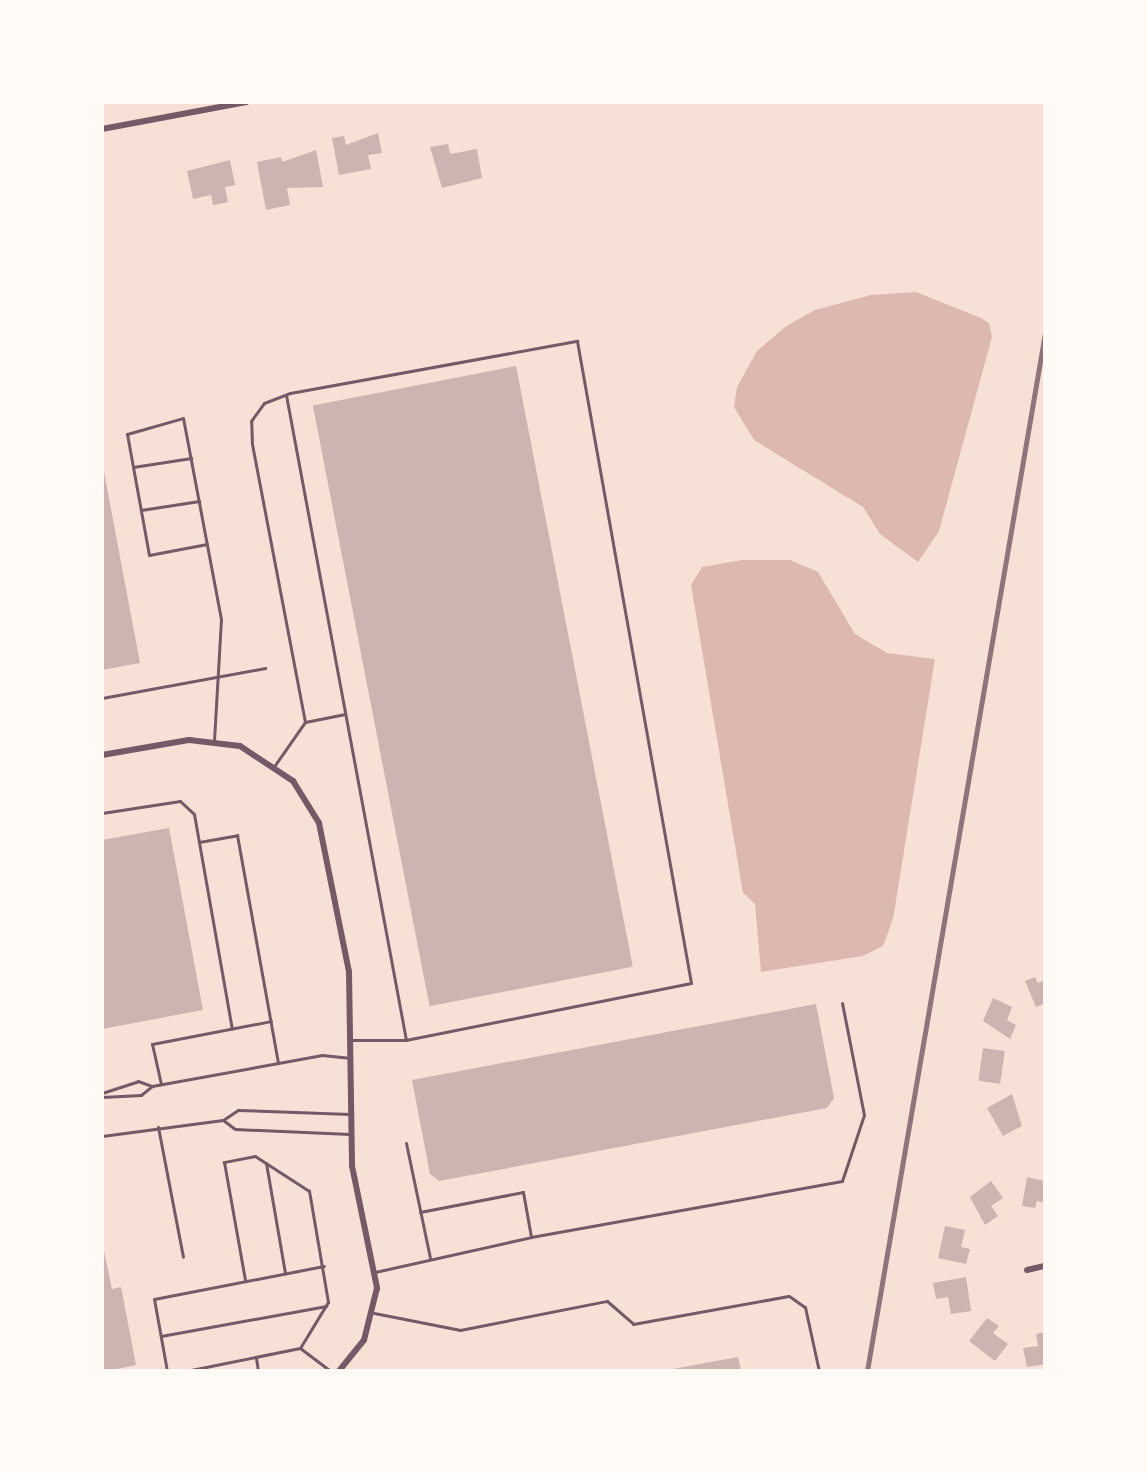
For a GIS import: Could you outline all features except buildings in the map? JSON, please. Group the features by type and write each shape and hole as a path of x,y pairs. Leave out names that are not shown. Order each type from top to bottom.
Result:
{"street":[{"path":"102,129 246,102"},
{"path":"102,755 214,741 240,746 275,765 309,802 326,846 349,972 353,1040 350,1114 360,1216 375,1272 374,1313 364,1340 339,1371"},
{"path":"1027,1270 1045,1266"}],"lane":[{"path":"305,722 252,444 251,421 264,403 286,394 577,341 691,983 406,1040 353,1040"},
{"path":"286,394 406,1040"},
{"path":"207,544 149,555 127,434 183,418 191,458 207,544 221,620 221,676 214,741"},
{"path":"133,467 191,458"},
{"path":"141,510 199,501"},
{"path":"102,698 265,668"},
{"path":"275,765 305,722 345,714"},
{"path":"102,813 180,801 194,814 232,1029"},
{"path":"199,843 237,835 278,1063"},
{"path":"375,1272 429,1258 531,1237 842,1182 864,1114 842,1003"},
{"path":"161,1084 152,1044 271,1021"},
{"path":"102,1097 141,1095 152,1086 161,1084 322,1055 352,1058"},
{"path":"102,1093 138,1081 152,1086"},
{"path":"102,1136 223,1120 238,1110 350,1114"},
{"path":"223,1120 235,1129 351,1134"},
{"path":"158,1127 183,1257"},
{"path":"406,1143 429,1258"},
{"path":"186,1371 300,1348 326,1306 324,1266 309,1191 255,1156 224,1162 246,1280"},
{"path":"266,1163 285,1273"},
{"path":"420,1212 523,1192 531,1237"},
{"path":"167,1371 154,1299 324,1266"},
{"path":"374,1313 460,1330 607,1301 633,1324 789,1296 806,1307 819,1371"},
{"path":"161,1336 326,1306"},
{"path":"300,1348 331,1371"},
{"path":"256,1358 258,1371"}],"shaded area":[{"path":"916,292 981,318 989,323 992,337 939,531 918,562 880,534 863,507 754,440 734,407 737,387 757,351 785,327 815,310 871,295"},
{"path":"742,560 790,560 818,572 855,634 887,653 935,659 893,919 883,946 863,956 761,972 755,904 743,893 691,585 702,567"}],"railway":[{"path":"867,1371 1045,333"}]}
